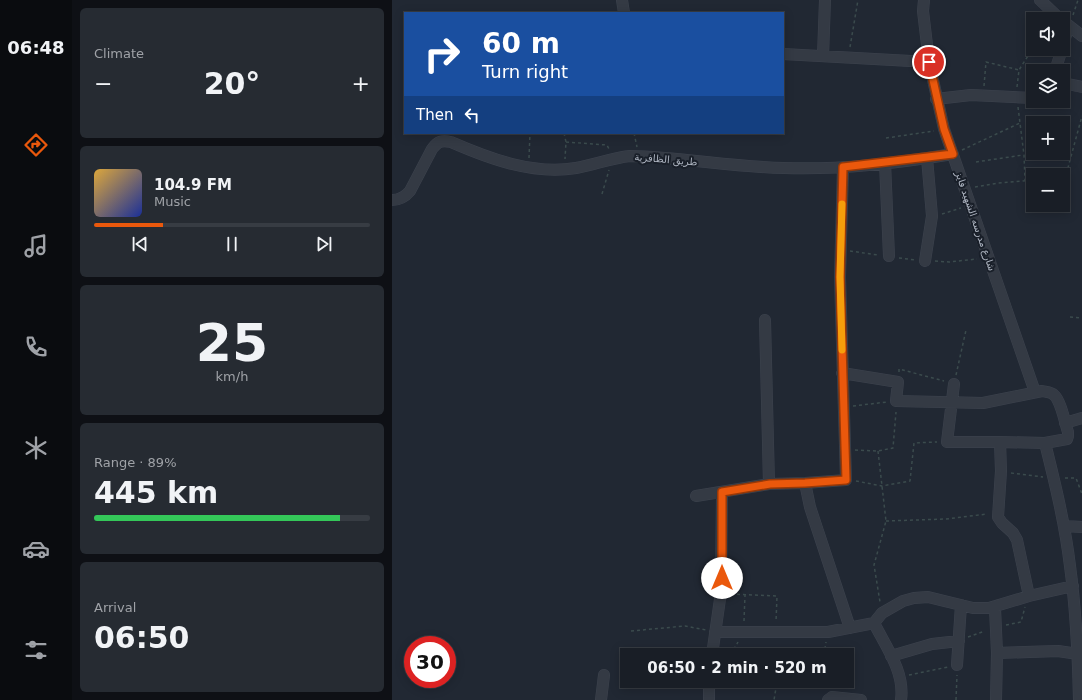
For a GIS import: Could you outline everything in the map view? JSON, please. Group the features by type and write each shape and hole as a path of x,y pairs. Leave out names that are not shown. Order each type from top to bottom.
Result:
{"street":[{"path":"622,0 624,12"},
{"path":"823,56 825,0"},
{"name":"شارع مدرسه الشهيد فايز","path":"924,0 923,11 929,62 936,99 944,129 1035,392"},
{"path":"1040,0 1053,12"},
{"path":"1070,27 1082,36"},
{"path":"784,54 929,62"},
{"path":"1070,84 1082,87"},
{"path":"936,99 983,95 1026,98"},
{"name":"طريق الظافرية","path":"392,200 400,199 406,196 432,149 437,143 444,140 497,160 529,167 564,169 589,165 613,158 638,156 754,167 814,169 885,163 953,154"},
{"path":"925,261 932,216 927,158"},
{"path":"885,163 889,256"},
{"path":"696,496 770,484 846,480 842,373 840,250 843,167"},
{"path":"765,320 770,484"},
{"path":"842,373 898,382 896,401 952,402 983,403 1035,392 1048,392 1054,395 1058,402 1065,423 1068,436 1067,439 1045,443 947,442 952,402 954,384"},
{"path":"1065,423 1082,418"},
{"path":"1000,442 1001,471 997,513 1000,520 1011,530 1017,540 1029,596"},
{"path":"1045,443 1064,526 1073,586 1079,613 1079,700"},
{"path":"805,483 810,507 850,628"},
{"path":"713,648 721,592 722,492"},
{"path":"1064,526 1082,526"},
{"path":"715,632 828,632 874,623 882,613 903,601 921,597 928,597 973,608 995,608 1029,596 1073,586"},
{"path":"957,665 961,605"},
{"path":"995,608 997,653 996,700"},
{"path":"874,623 901,676 901,700"},
{"path":"891,656 932,644 959,641"},
{"path":"997,653 1058,651 1078,654"},
{"path":"601,700 604,675"},
{"path":"709,700 710,688"},
{"path":"828,700 832,697 861,700"}],"path":[{"path":"849,57 858,0"},
{"path":"1070,13 1078,0"},
{"path":"965,189 1025,180 1024,154 1016,97 1019,70 1028,56"},
{"path":"983,95 986,62 1019,70"},
{"path":"1068,168 1082,116"},
{"path":"953,154 1020,123"},
{"path":"886,138 944,129"},
{"path":"529,167 530,134"},
{"path":"564,134 566,142 564,169"},
{"path":"634,134 638,156"},
{"path":"566,142 607,145 613,158 602,194"},
{"path":"976,162 1024,154"},
{"path":"932,216 971,206"},
{"path":"840,250 925,261 949,262 989,258"},
{"path":"1070,317 1082,318"},
{"path":"898,382 900,369 954,384 966,330"},
{"path":"843,407 896,401 893,448 878,450 846,450"},
{"path":"846,480 882,486 910,481 914,442 947,442"},
{"path":"878,450 886,521 874,565 882,613"},
{"path":"1001,471 1054,478 1076,478 1082,494"},
{"path":"886,521 946,519 997,513"},
{"path":"721,592 745,595 777,596 776,632"},
{"path":"735,648 743,632 745,595"},
{"path":"959,641 996,627 1021,622 1029,596"},
{"path":"631,631 685,626 715,632"},
{"path":"825,648 828,632"},
{"path":"901,676 957,665 956,700"},
{"path":"774,700 776,688"}],"slow traffic":[{"path":"842,204 840,277 842,350"}],"route":[{"path":"722,578 722,492 770,484 846,480 840,277 843,167 953,154 944,129 936,99 929,62"}]}
